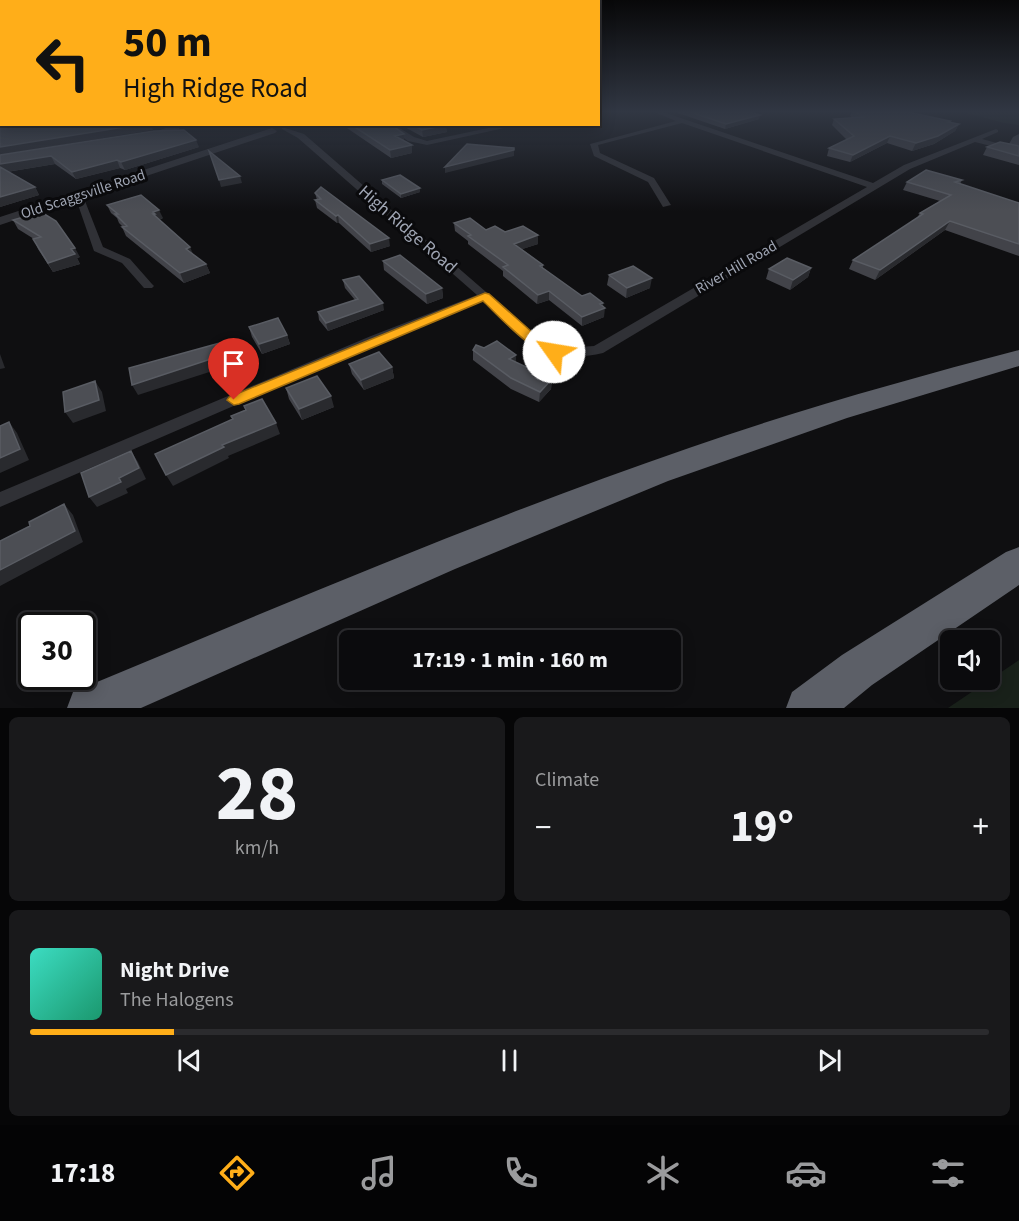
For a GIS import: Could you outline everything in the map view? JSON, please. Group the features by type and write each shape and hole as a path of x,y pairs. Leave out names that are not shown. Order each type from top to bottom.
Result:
{"highway":[{"path":"89,708 461,549 659,472 838,410 1019,358"},
{"path":"808,708 857,670 1019,564"}],"street":[{"name":"Old Scaggsville Road","path":"0,221 226,145"},
{"name":"High Ridge Road","path":"311,145 485,296"},
{"path":"594,145 597,154 651,180 666,206"},
{"path":"752,145 875,187"},
{"name":"River Hill Road","path":"485,296 538,344 554,352 570,355 597,350 848,200 915,163 963,145"},
{"path":"996,145 1019,151"},
{"path":"79,196 98,249 126,261 148,286"},
{"path":"0,500 376,339 485,296"}],"shaded area":[{"path":"1019,660 1019,708 948,708 975,690 1000,690 1000,673"}],"building":[{"path":"64,145 179,145 121,162 117,160 72,172 51,156 0,164 0,155"},
{"path":"382,145 412,145 390,150"},
{"path":"466,145 514,148 514,150 445,167"},
{"path":"835,145 872,145 853,155 829,148"},
{"path":"1019,146 1019,156 987,147"},
{"path":"209,151 240,176 219,180"},
{"path":"0,167 35,187 0,197"},
{"path":"926,170 962,180 955,182 1019,203 1019,244 950,221 880,270 853,260 923,214 920,213 951,195 907,182"},
{"path":"400,175 420,188 401,194 382,180"},
{"path":"321,187 389,238 370,244 338,215 336,216 315,200 321,199 315,193"},
{"path":"141,195 159,210 153,214 190,247 186,249 206,264 180,273 122,227 127,226 107,205"},
{"path":"41,212 56,221 75,248 71,249 75,254 48,263 33,239 41,237 13,220"},
{"path":"470,218 486,230 495,226 505,232 523,226 538,235 514,244 582,296 590,293 603,303 600,304 605,308 582,317 549,291 538,295 503,267 508,265 454,223"},
{"path":"400,255 442,288 426,294 383,261"},
{"path":"787,258 811,268 793,280 769,269"},
{"path":"633,266 652,278 627,288 609,275"},
{"path":"359,276 383,303 326,323 318,312 358,299 343,280"},
{"path":"278,318 287,335 259,344 249,327"},
{"path":"497,341 516,355 509,359 552,379 540,392 511,378 473,350 476,345 484,348"},
{"path":"220,343 223,355 132,385 129,368"},
{"path":"379,352 392,367 361,380 349,364"},
{"path":"317,376 331,396 299,409 286,388"},
{"path":"95,381 99,400 65,412 63,392"},
{"path":"262,399 276,423 222,445 224,447 166,475 155,454 233,419 231,416 246,410 244,406"},
{"path":"9,422 20,449 0,458 0,426"},
{"path":"131,451 139,468 119,478 121,482 89,497 81,473"},
{"path":"64,504 75,531 0,570 0,541 30,526 29,522"}],"route":[{"path":"234,400 376,339 485,296 538,344 554,352"}]}
